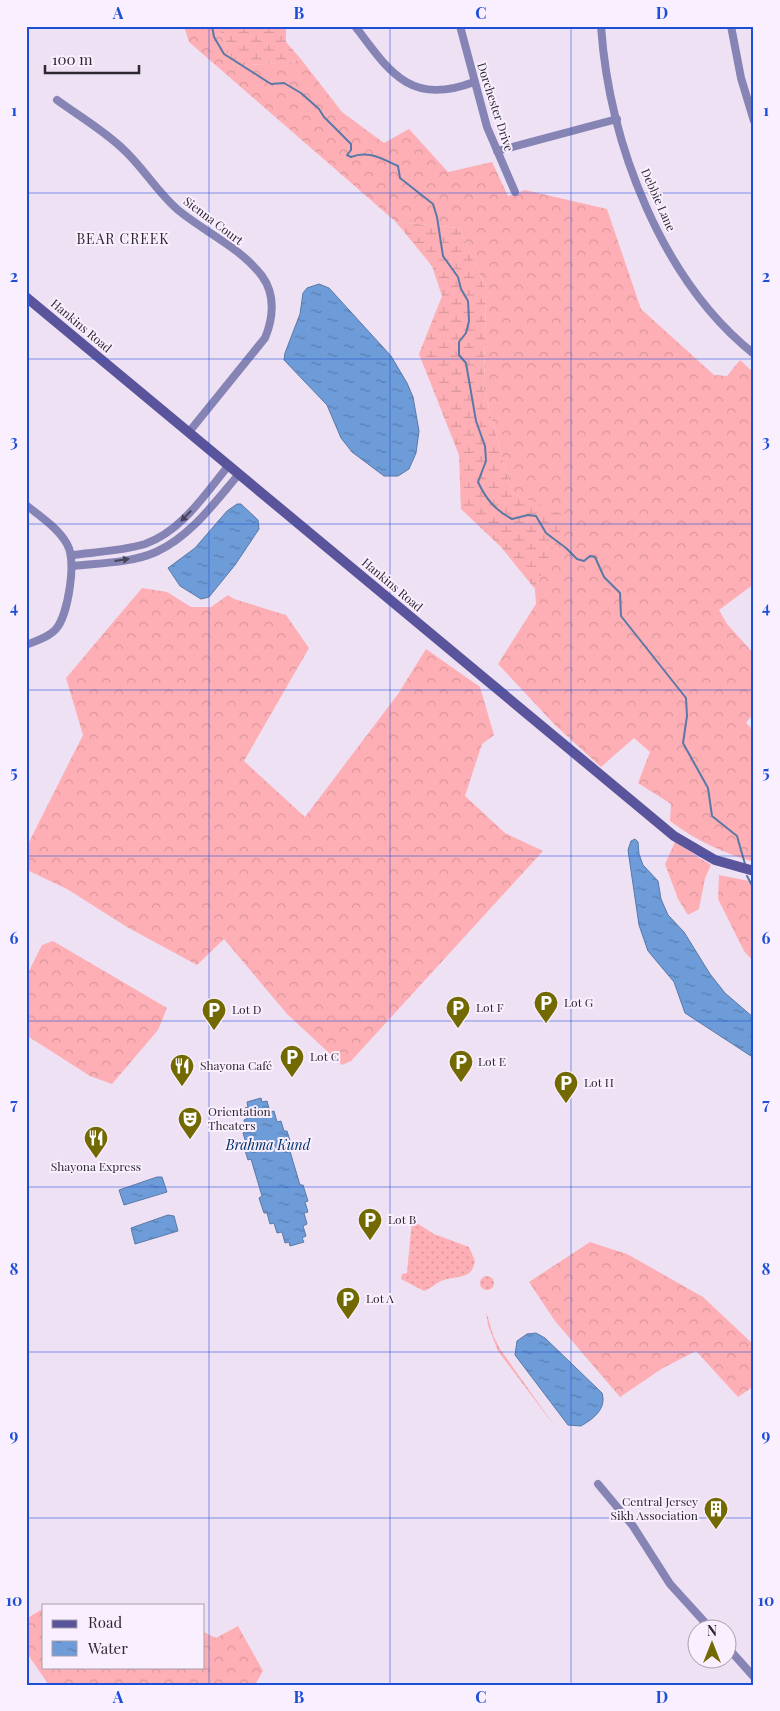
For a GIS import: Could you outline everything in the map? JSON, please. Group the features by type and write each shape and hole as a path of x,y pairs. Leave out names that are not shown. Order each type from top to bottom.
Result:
{"main road":[{"name":"Hankins Road","path":"26,297 674,836 710,857 739,868 754,871"}],"street":[{"path":"355,26 389,70 410,85 442,91 474,82"},
{"name":"Dorchester Drive","path":"460,26 474,82 496,151 515,192"},
{"name":"Debbie Lane","path":"601,26 606,66 617,119 640,190 676,264 705,306 722,325 754,354"},
{"path":"731,26 740,78 754,121"},
{"name":"Sienna Court","path":"57,100 121,147 162,195 180,211 228,243 262,277 268,288 272,309 270,325 264,338 189,432"},
{"path":"496,151 617,119"},
{"path":"72,555 145,544 171,529 198,503 229,465"},
{"path":"73,566 126,560 155,553 180,538 239,474"},
{"path":"198,503 207,510"},
{"path":"26,505 56,530 72,555 73,566 61,622 48,636 26,645"},
{"path":"598,1484 633,1526 670,1584 701,1618"},
{"path":"738,1659 754,1677"}],"green space":[{"path":"184,26 218,26 235,66 293,62 300,58 342,112 384,143 409,129 448,172 492,162 508,196 525,190 607,209 641,309 714,375 727,376 740,360 754,373 754,584 719,610 727,624 754,654 754,713 746,723 754,731 754,862 710,845 670,821 671,804 638,783 650,752 634,738 601,767 555,725 498,664 536,604 535,589 566,516 512,493 484,390 486,289 459,228 396,222 189,42"},
{"path":"218,26 286,26 286,42 300,58 293,62 235,66"},
{"path":"396,222 459,228 486,289 484,390 512,493 567,516 535,589 501,547 461,509 459,455 419,354 442,296 432,266"},
{"path":"142,588 167,592 191,607 211,607 228,595 234,599 286,615 309,648 244,761 305,817 398,694 426,649 480,687 494,735 482,744 465,796 505,833 543,851 351,1061 342,1065 287,1014 224,939 197,965 127,927 67,889 29,871 26,866 26,848 83,735 66,678"},
{"path":"675,842 711,865 705,878 699,909 688,915 678,899 665,864"},
{"path":"719,875 754,882 754,962 744,951 718,899"},
{"path":"53,941 167,1008 158,1030 112,1084 90,1076 26,1035 26,977 42,945"},
{"path":"412,1220 434,1234 469,1247 475,1261 470,1272 467,1275 441,1281 424,1291 401,1279 402,1274 407,1273"},
{"path":"590,1242 627,1254 703,1297 754,1345 754,1386 738,1397 696,1351 663,1368 620,1397 555,1321 529,1282"},
{"path":"487,1276 492,1278 494,1283 492,1288 487,1290 482,1288 480,1283 482,1278"},
{"path":"486,1311 493,1335 500,1349 556,1428 498,1351 488,1325"},
{"path":"42,1609 42,1668 205,1668 205,1632 216,1638 238,1626 263,1671 255,1685 49,1685 26,1652 26,1619"}],"water":[{"path":"319,284 329,288 391,356 413,397 419,431 416,453 409,469 398,476 384,476 352,452 341,438 327,405 284,360 300,314 303,293 307,288"},
{"path":"237,504 241,504 258,520 259,529 235,565 209,597 201,599 180,586 168,568 195,548 227,511"},
{"path":"635,839 638,842 639,854 643,865 658,881 661,899 668,915 684,932 710,974 725,993 754,1018 754,1058 685,1013 674,982 648,951 639,925 628,850 631,841"},
{"name":"Brahma Kund","path":"261,1098 262,1102 267,1101 270,1112 274,1111 277,1122 281,1121 284,1131 287,1131 292,1147 289,1148 300,1185 303,1185 308,1201 305,1202 308,1212 304,1213 307,1224 303,1226 306,1236 302,1238 304,1242 290,1246 289,1242 285,1243 282,1232 277,1233 274,1223 270,1224 267,1213 264,1213 259,1198 262,1196 251,1159 248,1160 243,1144 246,1143 243,1133 247,1131 244,1120 248,1118 245,1108 248,1107 247,1102"},
{"path":"162,1177 167,1192 124,1205 119,1190"},
{"path":"168,1215 174,1216 178,1231 135,1244 131,1228"},
{"path":"536,1333 545,1338 602,1393 603,1404 601,1409 594,1417 581,1426 568,1425 515,1355 517,1341 527,1334"}],"waterway":[{"path":"212,26 214,37 224,54 271,84 284,83 301,93 319,109 324,117 351,144 351,150 347,155 351,157 364,154 370,155 398,166 400,178 433,204 443,256 458,277 461,289 468,301 469,321 466,333 459,342 459,355 466,363 476,421 485,446 486,461 478,482 484,494 506,516 512,519 528,515 536,516 546,533 577,559 584,561 590,556 595,557 604,577 620,593 621,616 686,698 687,716 683,743 708,788 712,816 737,836 745,864"},
{"path":"747,876 754,889"}],"place":[{"name":"Lot G","path":"546,1024"},
{"name":"Lot F","path":"458,1029"},
{"name":"Lot D","path":"214,1031"},
{"name":"Lot C","path":"292,1078"},
{"name":"Lot E","path":"461,1083"},
{"name":"Shayona Café","path":"182,1087"},
{"name":"Lot H","path":"566,1104"},
{"name":"Orientation Theaters","path":"190,1140"},
{"name":"Shayona Express","path":"96,1159"},
{"name":"Lot B","path":"370,1241"},
{"name":"Lot A","path":"348,1320"},
{"name":"Central Jersey Sikh Association","path":"716,1530"}],"district":[{"name":"BEAR CREEK","path":"123,239"}]}
